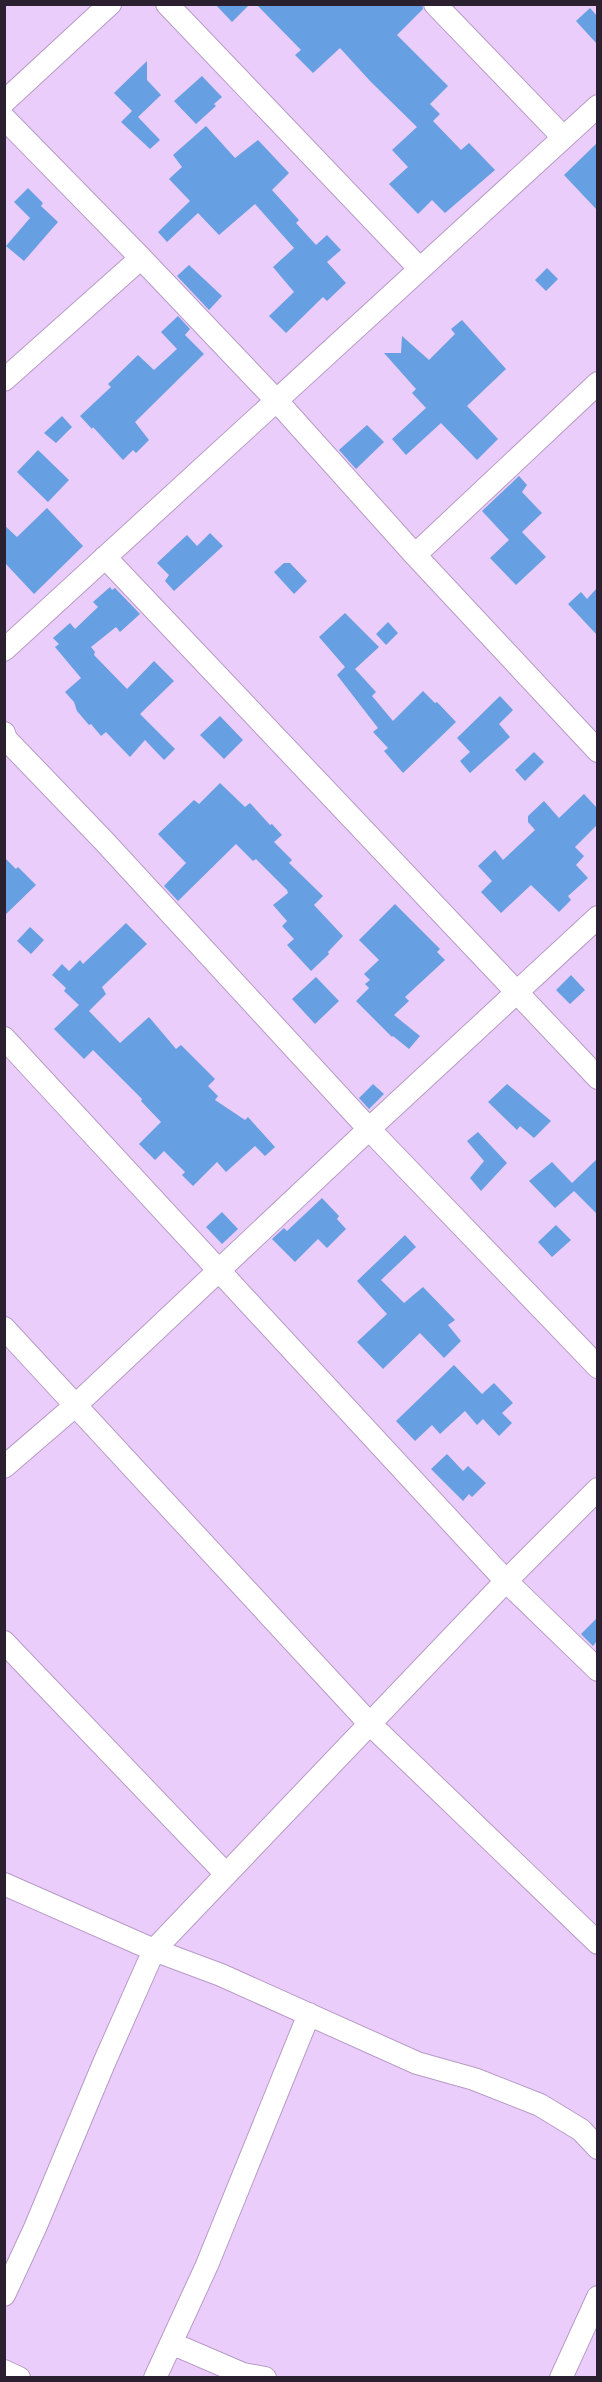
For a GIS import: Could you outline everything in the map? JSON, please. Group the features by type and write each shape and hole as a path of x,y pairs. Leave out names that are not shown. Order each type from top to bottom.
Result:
{"street":[{"path":"4,102 110,4"},
{"path":"167,4 420,269"},
{"path":"435,4 563,137"},
{"path":"4,650 597,106"},
{"path":"4,118 276,400 415,555 594,740"},
{"path":"4,380 141,258"},
{"path":"415,555 597,383"},
{"path":"105,557 597,1078"},
{"path":"5,737 369,1129 597,1367"},
{"path":"4,1467 76,1404 597,917"},
{"path":"4,1038 506,1581 597,1670"},
{"path":"4,1329 76,1404 370,1724 597,1943"},
{"path":"4,2295 154,1950 225,1873 597,1489"},
{"path":"4,1642 225,1873"},
{"path":"4,1884 154,1950 221,1975 417,2063 474,2079 540,2105 581,2130 597,2148"},
{"path":"155,2378 207,2265 309,2014"},
{"path":"561,2378 597,2297"},
{"path":"171,2343 243,2374 266,2378"},
{"path":"4,2371 19,2378"}],"building":[{"path":"215,4 250,4 232,22"},
{"path":"256,4 422,4 423,9 397,35 448,86 430,104 440,114 433,121 461,150 469,143 495,170 445,213 432,200 418,214 389,184 408,167 392,150 417,127 340,48 313,73 295,55 301,50"},
{"path":"590,8 597,16 597,44 576,21"},
{"path":"147,61 147,80 161,95 138,117 160,140 150,149 121,122 132,111 114,93"},
{"path":"202,76 222,97 214,104 216,106 196,124 174,101"},
{"path":"206,126 235,158 258,140 289,173 272,190 299,220 296,223 316,245 327,235 341,250 327,262 346,283 327,301 323,297 286,333 269,316 294,292 273,267 294,248 255,204 219,235 198,213 167,242 158,232 190,201 169,179 182,167 173,155"},
{"path":"597,143 597,210 564,175"},
{"path":"28,188 43,203 41,206 58,222 24,261 6,246 30,218 14,202"},
{"path":"189,265 222,296 209,310 177,276"},
{"path":"547,268 558,279 546,291 535,280"},
{"path":"178,316 190,329 185,335 204,354 135,422 149,440 136,453 133,450 123,460 80,416 111,387 108,384 138,355 154,370 177,349 161,332"},
{"path":"462,320 506,369 467,406 498,439 477,460 441,423 406,455 392,439 426,408 412,393 416,389 384,353 401,353 402,336 429,360 455,334 451,329"},
{"path":"62,416 72,427 56,443 44,433"},
{"path":"367,425 384,442 356,469 339,450"},
{"path":"38,450 69,480 48,502 17,472"},
{"path":"519,476 527,485 522,492 542,513 522,532 546,557 516,585 490,558 509,540 482,511"},
{"path":"47,508 83,546 34,594 4,562 4,525 17,537"},
{"path":"210,533 223,546 174,591 165,581 169,575 157,563 187,535 197,546"},
{"path":"284,563 290,563 307,581 294,594 274,572"},
{"path":"110,587 112,590 115,588 140,614 120,632 116,627 91,647 95,652 94,655 127,689 154,661 174,681 140,714 175,749 164,760 145,740 130,757 106,732 101,736 91,724 89,725 65,692 81,678 55,647 59,644 53,638 70,623 75,629 98,607 93,602"},
{"path":"597,588 597,635 568,604 581,592 587,599"},
{"path":"345,613 379,647 355,669 376,692 372,696 393,721 423,691 456,722 403,773 384,751 388,748 373,732 378,728 337,675 345,667 319,637"},
{"path":"388,622 398,633 386,645 376,634"},
{"path":"500,696 513,710 499,724 510,737 470,773 460,761 470,752 457,738"},
{"path":"220,716 243,740 224,759 200,735"},
{"path":"534,752 544,762 525,781 515,770"},
{"path":"220,783 245,807 250,803 282,835 274,842 292,860 289,863 323,896 314,905 343,936 328,952 329,954 311,971 287,945 294,939 282,926 287,921 273,905 288,893 287,890 256,859 253,861 236,844 178,901 164,886 186,863 158,834 194,800 199,804"},
{"path":"584,794 597,808 597,825 575,847 584,856 576,865 588,878 568,896 571,900 559,912 531,885 501,913 481,892 492,881 478,866 495,850 503,860 535,830 528,822 528,816 544,801 559,818"},
{"path":"4,857 36,885 4,916"},
{"path":"395,904 440,949 437,952 445,960 405,997 409,1001 394,1015 420,1036 409,1049 392,1037 356,1001 369,988 365,984 370,980 364,974 379,960 359,940"},
{"path":"126,923 147,944 102,987 106,994 89,1011 120,1043 149,1017 176,1049 181,1045 215,1079 208,1086 218,1096 215,1100 245,1120 248,1117 275,1147 265,1156 255,1146 226,1172 217,1162 193,1186 182,1175 185,1172 164,1151 155,1160 139,1144 161,1122 141,1101 142,1099 93,1050 84,1059 54,1029 79,1005 52,975 62,964 69,971 80,960 83,964"},
{"path":"30,927 44,940 31,954 17,941"},
{"path":"571,975 585,990 570,1004 556,990"},
{"path":"316,977 339,1001 315,1024 292,999"},
{"path":"373,1084 384,1094 369,1109 359,1098"},
{"path":"507,1084 551,1121 534,1138 520,1126 517,1130 488,1102"},
{"path":"478,1132 507,1163 481,1191 470,1178 484,1161 467,1141"},
{"path":"597,1159 597,1214 574,1191 555,1208 529,1181 552,1162 572,1183"},
{"path":"322,1198 339,1216 337,1219 346,1229 327,1248 318,1239 295,1262 272,1239 284,1228 287,1231"},
{"path":"222,1212 238,1229 222,1244 206,1227"},
{"path":"556,1225 571,1240 552,1257 538,1242"},
{"path":"405,1235 416,1247 381,1280 404,1303 423,1287 455,1320 448,1325 461,1341 444,1358 420,1333 383,1369 357,1342 387,1314 357,1281"},
{"path":"454,1365 482,1394 494,1383 513,1403 502,1413 512,1423 499,1436 483,1419 477,1425 465,1411 440,1434 432,1425 415,1441 396,1421"},
{"path":"447,1454 463,1471 468,1466 486,1483 472,1497 469,1494 463,1501 431,1469"},
{"path":"597,1618 597,1641 593,1646 581,1634"}]}
